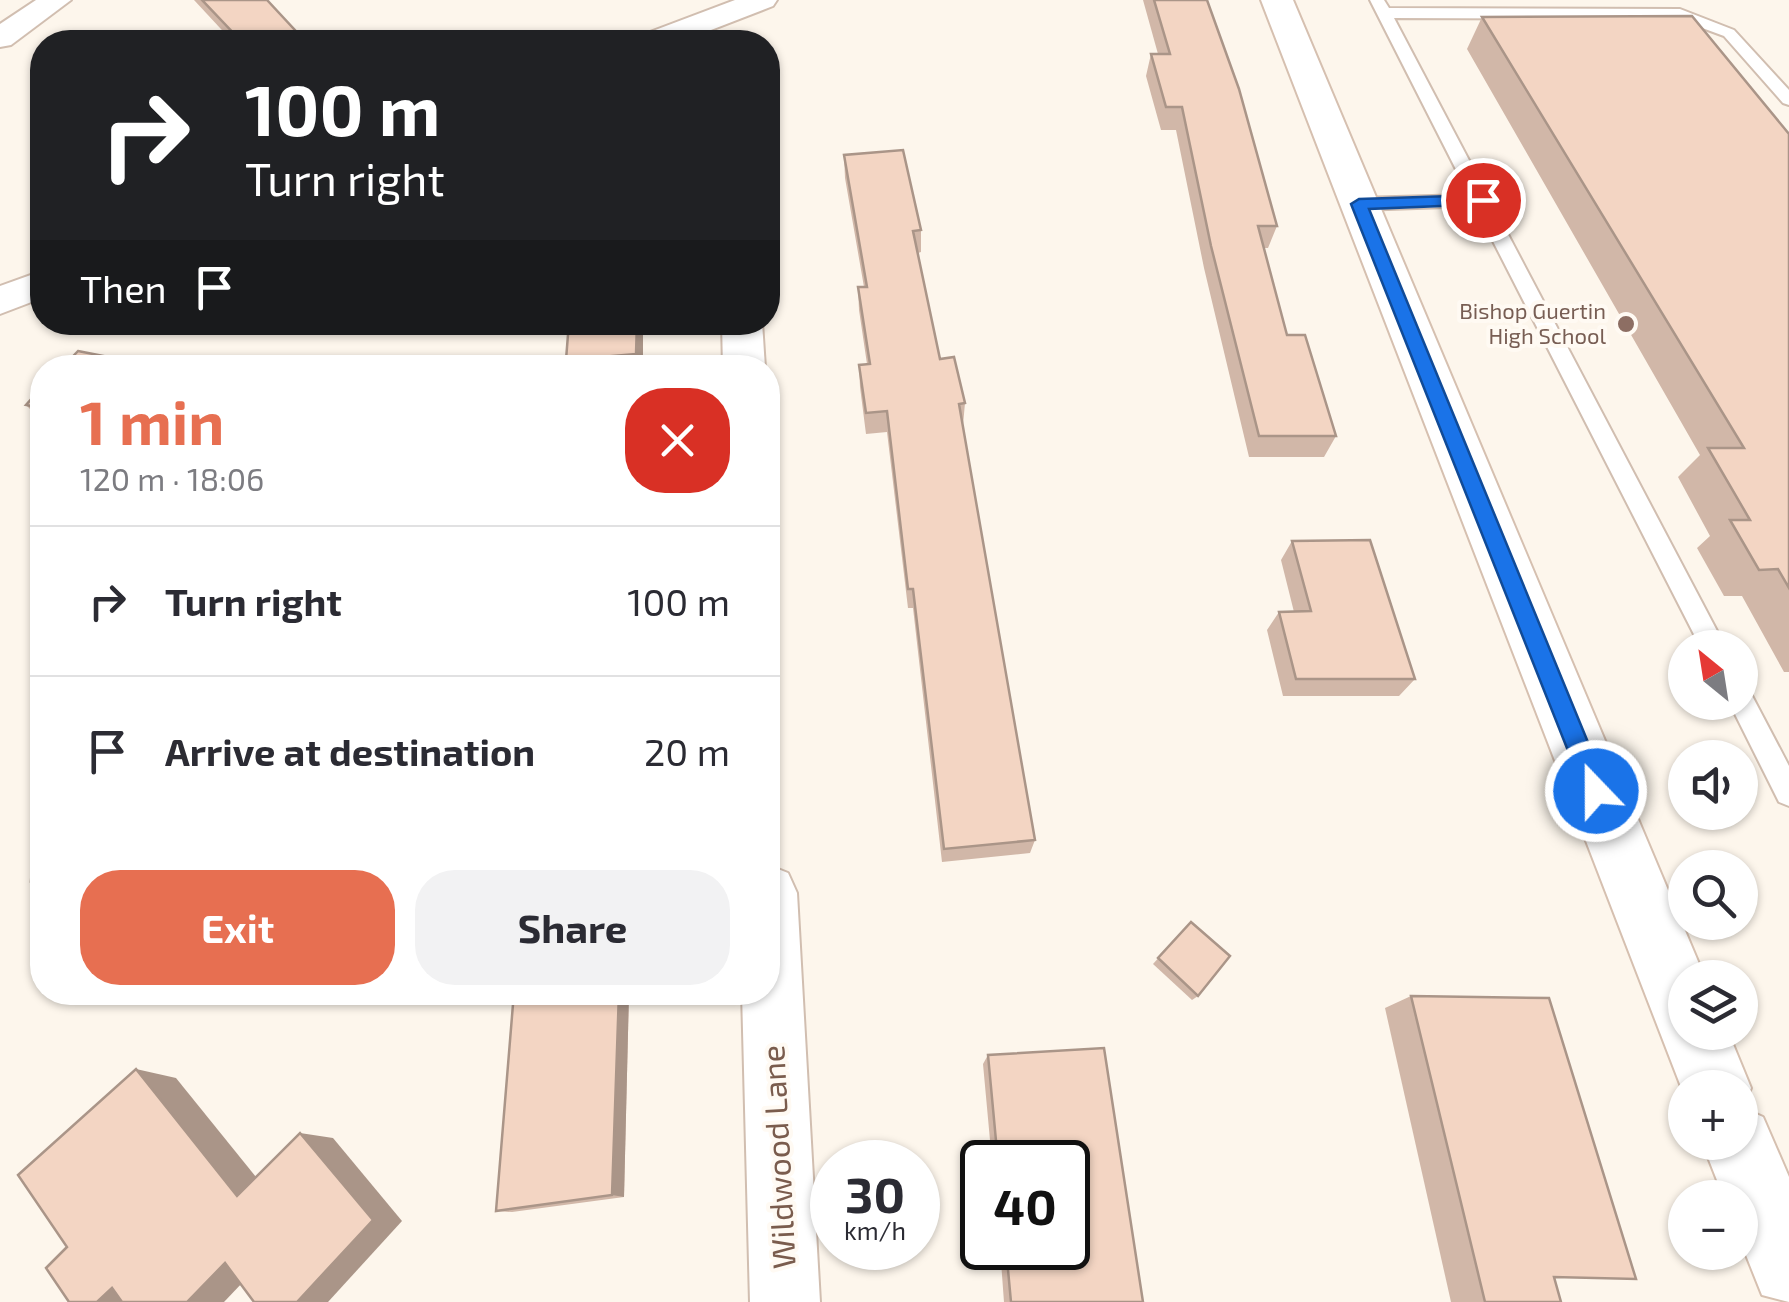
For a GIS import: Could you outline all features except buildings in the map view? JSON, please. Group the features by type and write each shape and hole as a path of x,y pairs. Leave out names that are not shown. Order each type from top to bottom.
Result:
{"street":[{"path":"0,38 56,0"},
{"path":"730,28 762,0"},
{"path":"1277,0 1668,969"},
{"path":"0,301 30,289"},
{"name":"Wildwood Lane","path":"773,1005 786,1302"},
{"path":"1745,1160 1789,1268"}],"lane":[{"path":"1705,630 1381,6 1680,14 1729,32 1789,100"},
{"path":"1359,204 1483,200"},
{"path":"1751,720 1789,793"}],"place":[{"name":"Bishop Guertin High School","path":"1626,324"}],"route":[{"path":"1483,200 1359,204 1596,791"}]}
